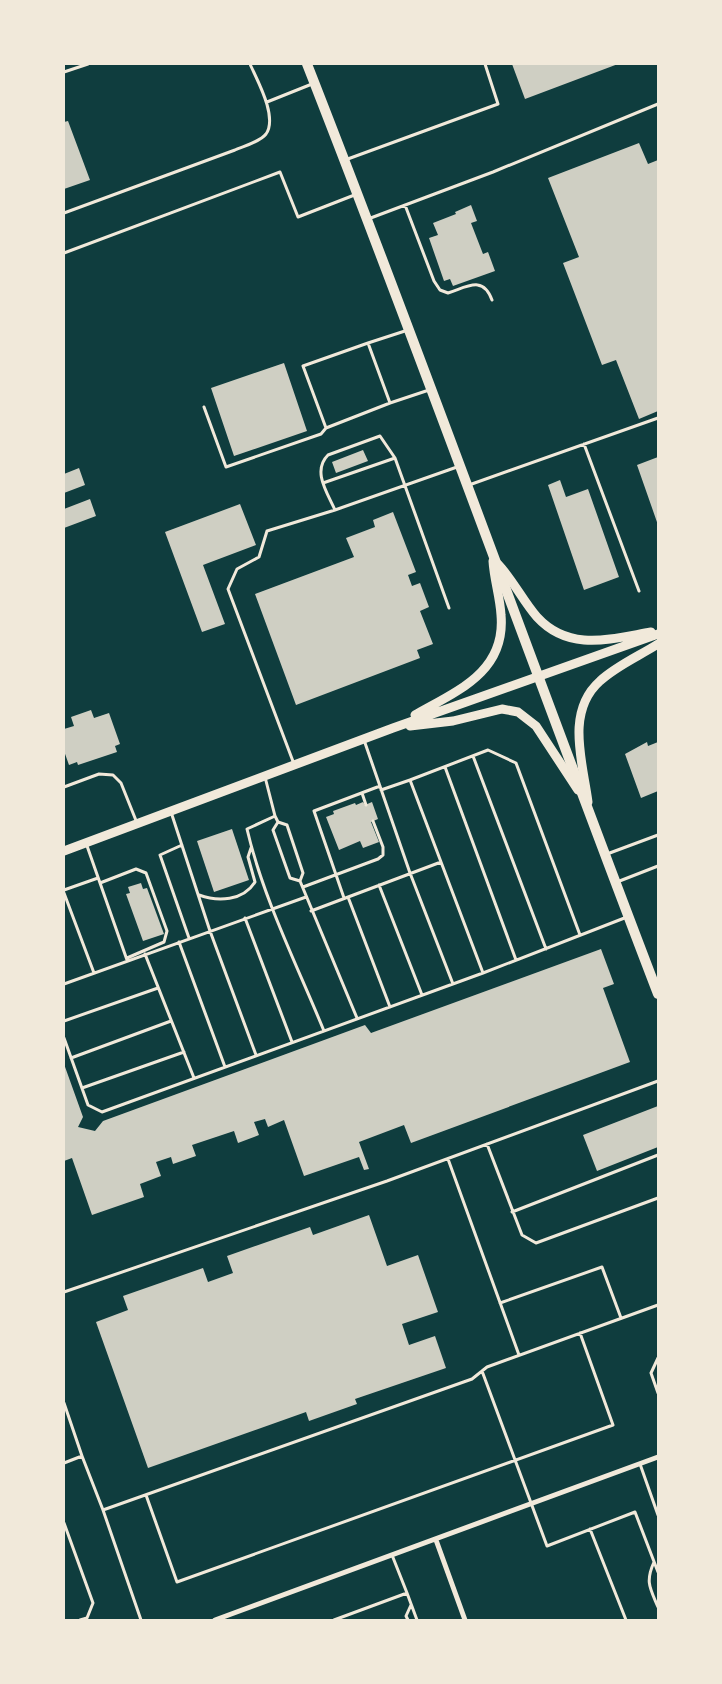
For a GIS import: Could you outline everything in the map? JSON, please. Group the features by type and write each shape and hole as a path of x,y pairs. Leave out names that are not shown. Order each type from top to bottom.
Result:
{"main road":[{"path":"307,64 368,219 432,389 458,466 468,485 492,548 658,994"},
{"path":"393,728 472,681 492,661 499,643 501,628 492,548"},
{"path":"498,564 510,576 537,617 549,628 572,640 583,641 658,632"},
{"path":"64,851 393,728 658,632"},
{"path":"589,807 578,732 581,710 598,683 658,644"},
{"path":"393,728 453,721 495,710 518,712 536,726 589,807"}],"street":[{"path":"215,1620 658,1457"},
{"path":"436,1540 465,1620"}],"lane":[{"path":"64,72 88,64"},
{"path":"64,213 260,139 266,134 269,126 266,102 250,64"},
{"path":"345,160 498,104 485,64"},
{"path":"266,102 315,83"},
{"path":"368,219 501,169 658,104"},
{"path":"64,253 280,172 298,217 358,194"},
{"path":"405,205 434,281 440,290 448,293 475,284 482,285 488,290 492,300"},
{"path":"326,428 302,366 409,330"},
{"path":"368,343 390,403"},
{"path":"204,407 226,467 321,434 326,428 432,389"},
{"path":"468,485 658,418"},
{"path":"335,510 320,472 322,461 328,455 380,436 395,458 449,608"},
{"path":"584,444 639,591"},
{"path":"323,483 395,458"},
{"path":"294,765 228,588 237,569 259,557 267,532 458,466"},
{"path":"364,739 410,873 453,984"},
{"path":"390,1007 336,874 314,811 362,793 410,780 488,750 516,763 580,935"},
{"path":"473,756 546,949"},
{"path":"445,767 516,960"},
{"path":"64,787 99,774 113,775 120,783 137,824"},
{"path":"265,776 275,816 278,822 287,825 303,874 300,881"},
{"path":"410,780 483,973"},
{"path":"362,793 366,805"},
{"path":"170,811 210,931 256,1055"},
{"path":"275,816 247,829 251,848 324,1031"},
{"path":"303,887 378,860 383,855 383,847 373,821"},
{"path":"278,822 272,830 290,878 300,881 303,887 311,911 357,1018"},
{"path":"606,854 658,836"},
{"path":"85,843 127,959"},
{"path":"182,845 160,855 189,938"},
{"path":"198,895 214,900 233,898 250,890 255,882 248,858 251,848"},
{"path":"311,911 441,862"},
{"path":"616,882 658,866"},
{"path":"64,984 164,942 167,931 146,873 136,869 100,884"},
{"path":"94,973 64,892 98,878"},
{"path":"379,885 422,995"},
{"path":"127,959 306,897"},
{"path":"64,1038 88,1105 102,1112 483,973 628,916"},
{"path":"245,918 292,1042"},
{"path":"178,942 225,1067"},
{"path":"145,954 194,1078"},
{"path":"64,1021 158,988"},
{"path":"71,1058 171,1022"},
{"path":"82,1088 184,1052"},
{"path":"64,1292 448,1159 658,1081"},
{"path":"487,1144 522,1235 536,1243 658,1198"},
{"path":"512,1212 658,1155"},
{"path":"448,1159 520,1355"},
{"path":"500,1303 602,1267 621,1318"},
{"path":"103,1510 472,1379 487,1367 658,1305"},
{"path":"146,1495 177,1582 613,1425 580,1333"},
{"path":"658,1358 652,1373 658,1392"},
{"path":"482,1371 547,1546 635,1512 658,1572"},
{"path":"64,1403 141,1620"},
{"path":"64,1463 82,1456"},
{"path":"640,1464 658,1515"},
{"path":"64,1524 93,1603 86,1618 80,1620"},
{"path":"590,1529 626,1620"},
{"path":"392,1556 417,1620"},
{"path":"654,1562 648,1576 649,1584 658,1607"},
{"path":"334,1620 407,1593"},
{"path":"408,1620 406,1616 411,1605"}],"building":[{"path":"512,64 618,64 525,99"},
{"path":"68,121 90,180 64,189 64,122"},
{"path":"639,143 648,164 658,160 658,411 639,419 616,360 602,365 563,263 579,257 548,178"},
{"path":"471,205 477,221 471,223 483,254 488,252 495,271 453,286 450,279 444,281 429,238 438,235 433,223 456,214 455,212"},
{"path":"284,363 307,431 234,456 211,388"},
{"path":"363,450 368,461 336,473 332,462"},
{"path":"658,457 658,525 637,465"},
{"path":"79,468 85,485 64,493 64,474"},
{"path":"560,480 566,497 588,489 619,577 584,590 548,485"},
{"path":"90,499 96,516 64,528 64,509"},
{"path":"240,504 256,545 203,565 225,624 202,632 165,532"},
{"path":"393,512 416,572 408,575 412,586 420,583 429,607 420,611 433,644 417,650 420,658 296,705 255,594 354,557 346,538 375,527 373,520"},
{"path":"91,710 94,718 109,713 120,744 115,746 117,752 78,765 77,762 69,765 64,751 64,729 74,726 71,717"},
{"path":"647,742 648,746 658,742 658,791 641,798 625,754"},
{"path":"363,802 365,805 372,802 378,819 371,822 379,842 363,848 360,841 339,850 326,817 334,814 333,811"},
{"path":"232,829 249,880 214,892 197,841"},
{"path":"141,883 143,889 147,888 164,934 143,941 126,894 130,893 128,887"},
{"path":"601,949 614,984 603,988 630,1062 411,1143 404,1125 359,1142 369,1169 364,1170 359,1157 304,1176 284,1120 268,1127 265,1119 254,1122 259,1135 238,1143 234,1131 192,1145 196,1156 173,1164 171,1157 156,1162 161,1176 140,1184 144,1197 92,1215 72,1158 64,1161 64,1064 83,1117 78,1127 95,1131 103,1121 365,1025 371,1033"},
{"path":"658,1106 658,1147 597,1171 583,1135"},
{"path":"369,1215 387,1266 418,1255 438,1312 402,1324 409,1345 435,1336 446,1368 355,1399 357,1404 309,1421 306,1412 148,1468 96,1322 128,1310 123,1296 203,1268 208,1282 233,1273 227,1256 310,1227 313,1235"}]}
